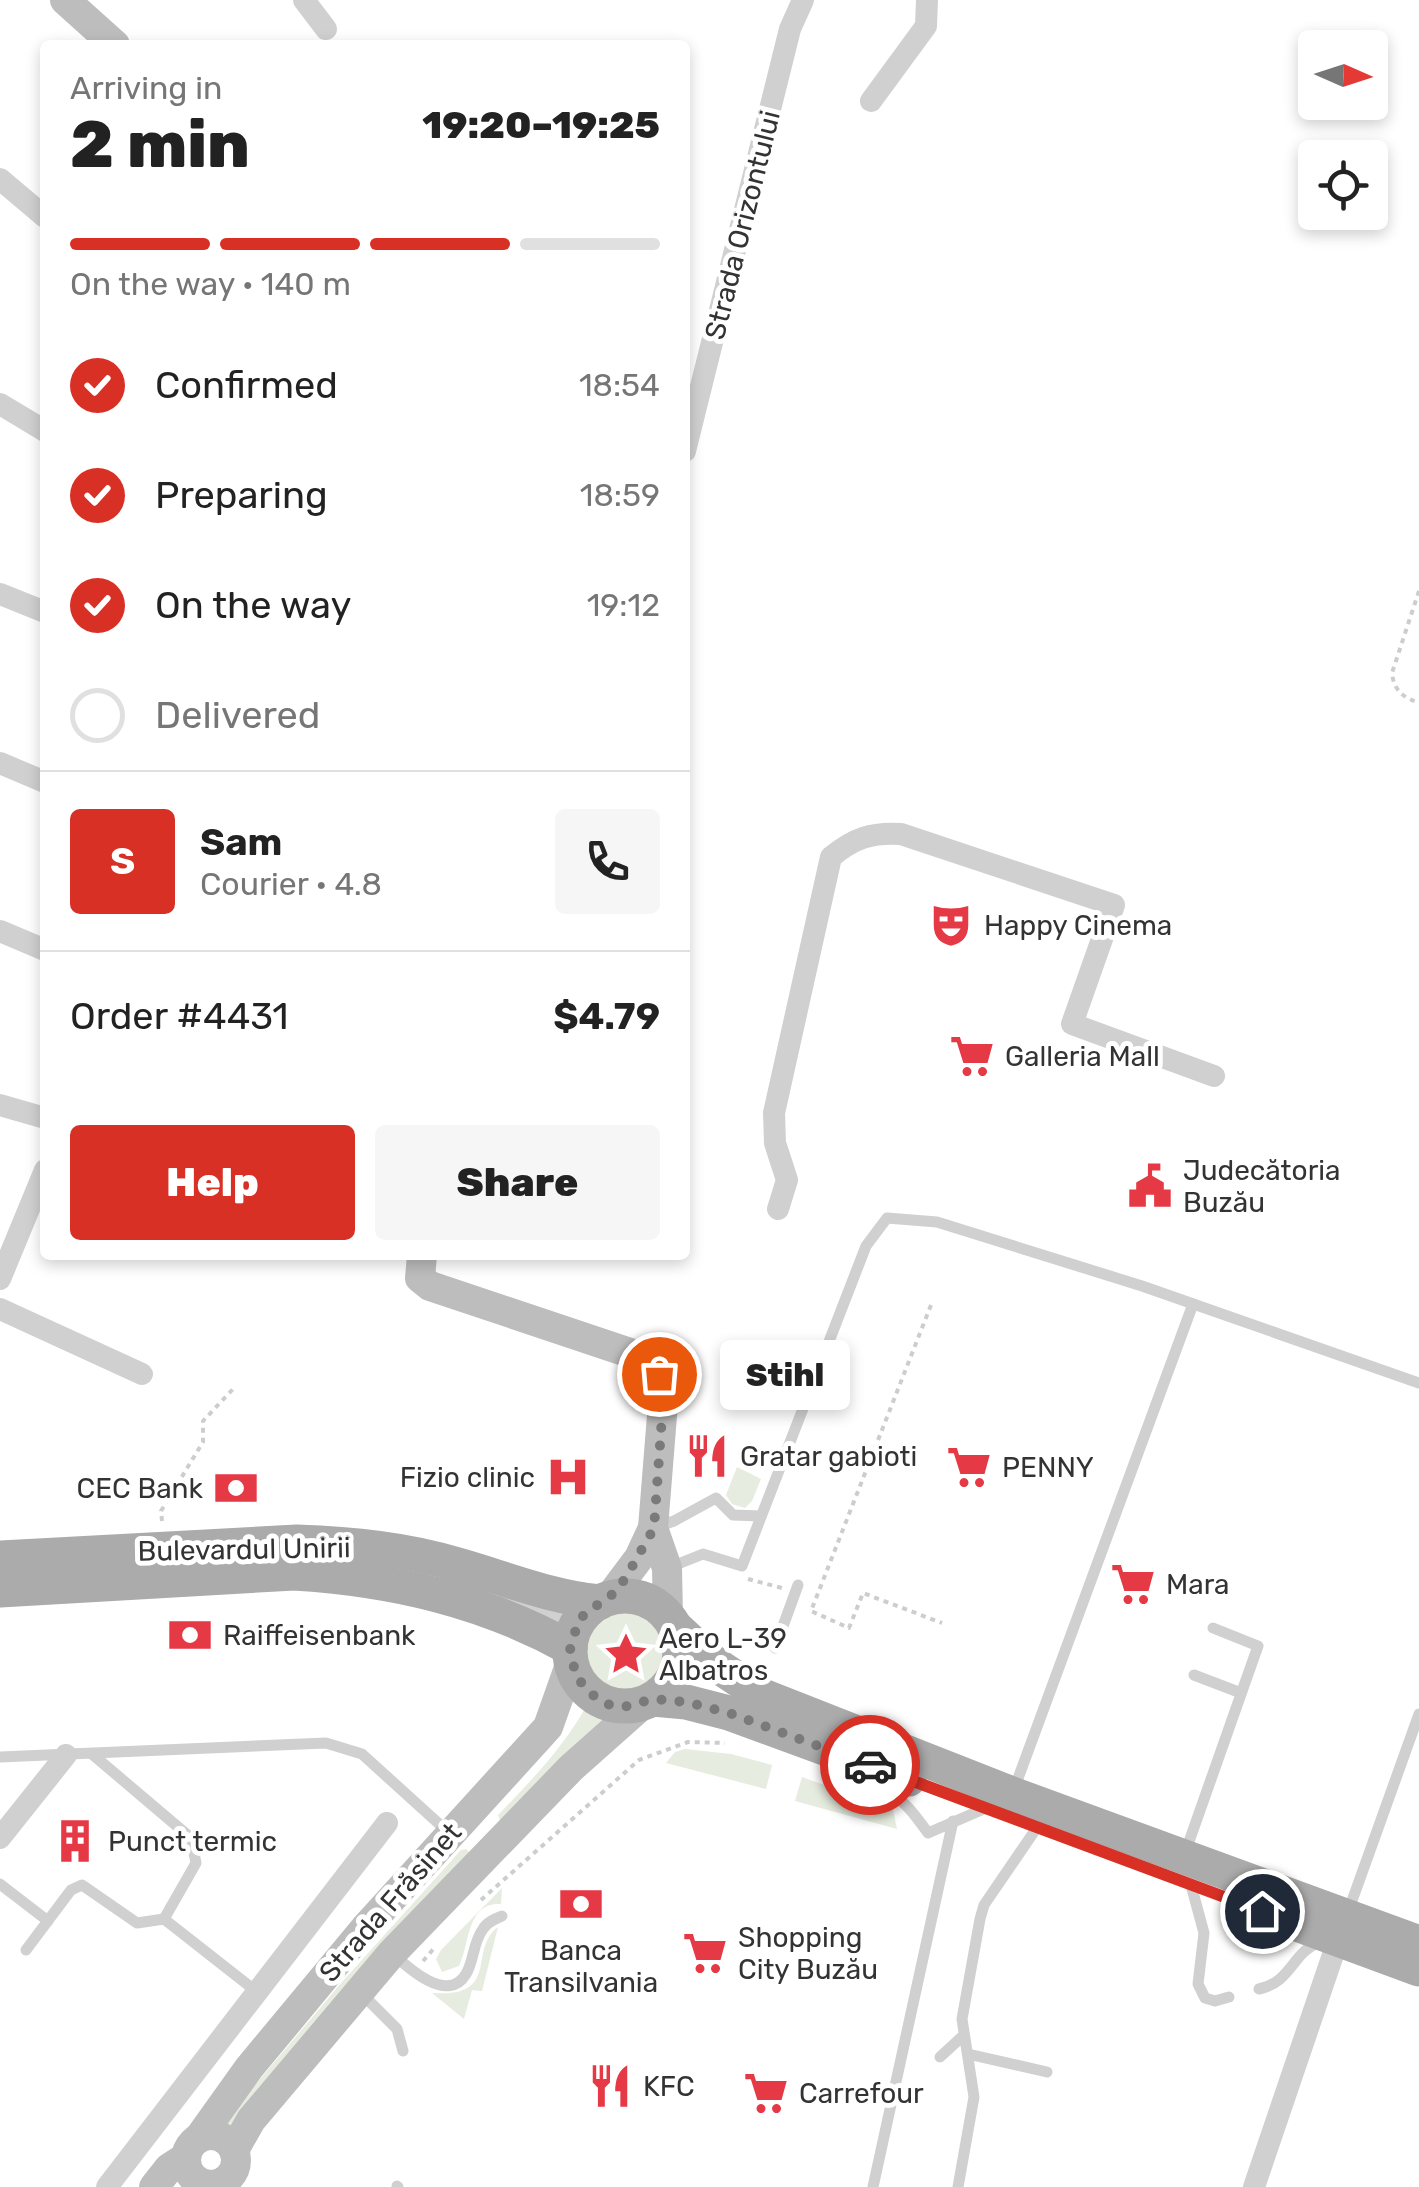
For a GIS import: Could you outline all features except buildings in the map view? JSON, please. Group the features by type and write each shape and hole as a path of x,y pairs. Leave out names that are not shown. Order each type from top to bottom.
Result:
{"main road":[{"path":"65,0 109,40"},
{"path":"422,1260 420,1278 430,1286 639,1356 652,1365 663,1386 654,1528 668,1568 671,1621 680,1646 678,1667 669,1685 648,1702"},
{"path":"654,1528 639,1558 605,1600 579,1620 567,1642 576,1677 596,1698 624,1707 648,1702 686,1702 729,1713 840,1754 999,1801 1038,1826 1187,1871"},
{"name":"Bulevardul Unirii","path":"0,1558 338,1543 412,1553 547,1594 605,1600"},
{"name":"Bulevardul Unirii","path":"0,1590 294,1573 333,1575 448,1596 567,1642"},
{"path":"605,1600 630,1596 651,1602 714,1664 763,1696 999,1801 1338,1931 1419,1969"},
{"name":"Strada Frăsinet","path":"154,2187 192,2147 289,2020 449,1833 548,1727 567,1642"},
{"name":"Strada Frăsinet","path":"234,2150 251,2120 360,1992 402,1962 571,1768 648,1702"},
{"path":"1338,1931 1419,1943"},
{"path":"216,2136 234,2150 235,2168 226,2181 208,2186 189,2173 192,2147 216,2136"}],"street":[{"path":"304,0 326,28"},
{"name":"Strada Orizontului","path":"690,431 790,29 803,0"},
{"path":"871,101 926,26 928,0"},
{"path":"0,179 40,213"},
{"path":"0,404 40,428"},
{"path":"0,594 40,610"},
{"path":"0,764 40,780"},
{"path":"778,1209 787,1180 775,1143 774,1114 832,857 853,840 880,832 902,834 1114,905 1072,1024 1214,1076"},
{"path":"0,932 40,948"},
{"path":"0,1105 40,1117"},
{"path":"0,1279 40,1182"},
{"path":"0,1309 142,1374"},
{"path":"0,1838 66,1754"},
{"path":"107,2187 387,1823"},
{"path":"1254,2187 1338,1931"},
{"path":"257,1992 289,2020"}],"lane":[{"path":"668,1568 703,1554 742,1566 866,1246 887,1218 937,1222 1193,1304 1419,1383"},
{"path":"840,1754 844,1774 858,1784 891,1794 911,1810 928,1832 999,1801 1193,1304"},
{"path":"654,1528 716,1498 734,1515 762,1516"},
{"path":"775,1648 797,1589"},
{"path":"491,1592 567,1642"},
{"path":"1213,1628 1258,1646 1187,1871 1204,1933 1198,1984 1206,1998 1215,2001 1229,1997"},
{"path":"1194,1675 1242,1693"},
{"path":"1259,1990 1274,1986 1310,1946 1338,1931 1419,1714"},
{"path":"0,1757 338,1745 362,1754 449,1833"},
{"path":"92,1754 191,1838 196,1863 164,1919"},
{"path":"873,2187 953,1821"},
{"path":"958,2187 974,2097 964,2035 964,2002 984,1905 1038,1826"},
{"path":"0,1884 48,1921"},
{"path":"26,1950 71,1890 82,1885 137,1922 164,1919 257,1992"},
{"path":"402,1962 441,1984 462,1980 480,1932 502,1916"},
{"path":"360,1992 397,2029 403,2051"},
{"path":"940,2057 964,2035"},
{"path":"968,2054 1048,2072"}],"path":[{"path":"1419,591 1392,673 1401,696 1419,703"},
{"path":"931,1305 811,1611 849,1628 863,1593 942,1623"},
{"path":"162,1549 161,1512 204,1442 204,1421 233,1389"},
{"path":"744,1578 797,1589 815,1600"},
{"path":"471,1909 639,1760 688,1742 735,1744"},
{"path":"402,1962 440,1941"}],"shaded area":[{"path":"737,1467 761,1479 745,1508 732,1504 726,1495"},
{"path":"625,1613 640,1616 653,1625 662,1638 662,1668 653,1681 640,1690 625,1693 610,1690 597,1681 588,1668 585,1653 588,1638 597,1625 610,1616"},
{"path":"587,1705 611,1719 502,1825 498,1815 557,1749"},
{"path":"685,1749 731,1754 772,1765 766,1789 666,1763 675,1752"},
{"path":"802,1777 893,1810 897,1829 795,1801"},
{"path":"466,1849 471,1854 233,2131 223,2129 223,2123 342,1982"},
{"path":"502,1888 501,1904 490,1905 475,1917 459,1966 442,1972 436,1959 441,1950"},
{"path":"498,1927 482,1991 472,1990 464,2019 432,1993 454,1993 475,1980 484,1948"}],"way so far":[{"path":"659,1374 663,1403 654,1528 625,1579 609,1598 579,1620 570,1648 576,1677 584,1689 610,1705 624,1707 653,1699 686,1702 729,1713 870,1765"}],"place":[{"name":"Happy Cinema","path":"951,925"},
{"name":"Galleria Mall","path":"972,1056"},
{"name":"Judecătoria Buzău","path":"1150,1186"},
{"name":"Stihl","path":"659,1374"},
{"name":"Gratar gabioti","path":"707,1456"},
{"name":"PENNY","path":"969,1467"},
{"name":"Fizio clinic","path":"568,1477"},
{"name":"CEC Bank","path":"236,1488"},
{"name":"Mara","path":"1133,1584"},
{"name":"Raiffeisenbank","path":"190,1635"},
{"name":"Aero L-39 Albatros","path":"626,1654"},
{"name":"Punct termic","path":"75,1841"},
{"name":"Banca Transilvania","path":"581,1904"},
{"name":"Shopping City Buzău","path":"705,1953"},
{"name":"KFC","path":"610,2086"},
{"name":"Carrefour","path":"766,2093"}],"route":[{"path":"870,1765 1262,1911"}]}
